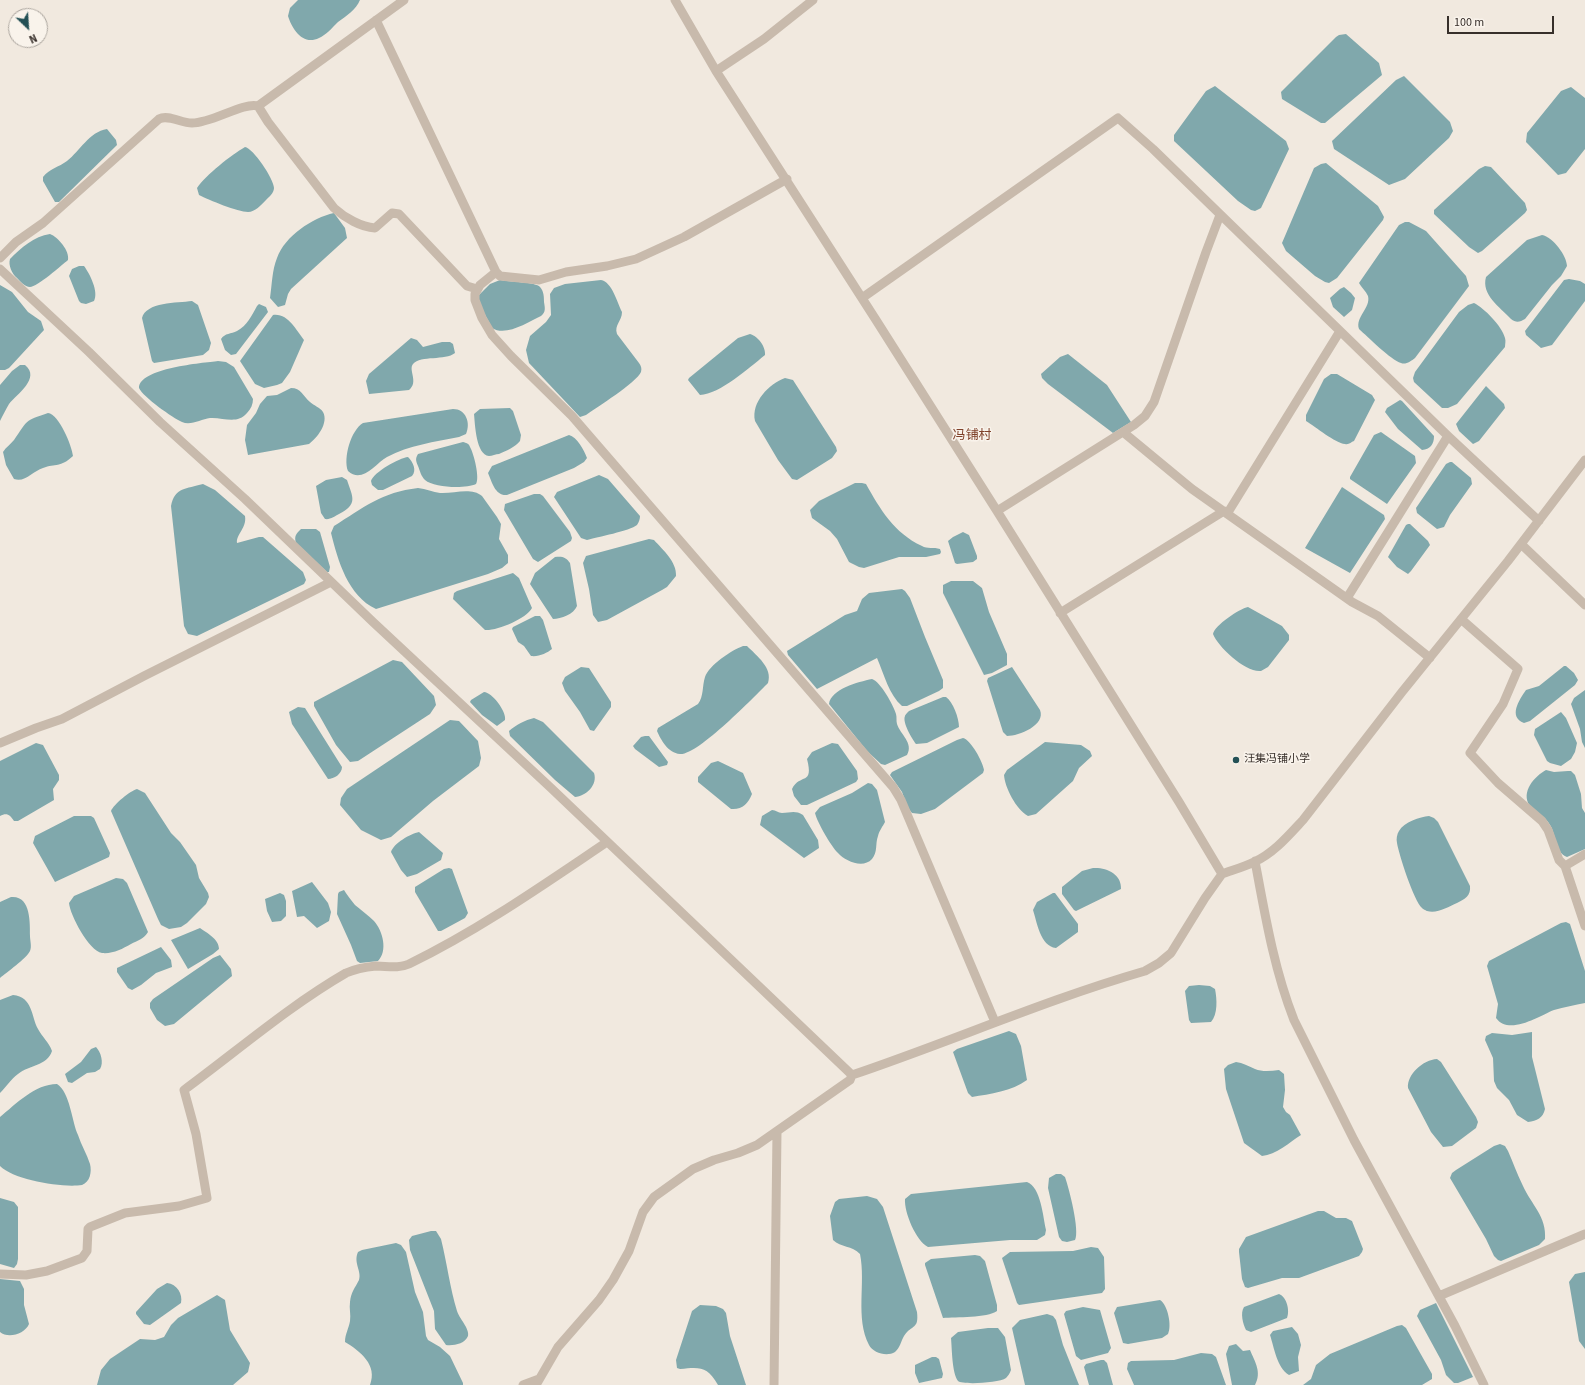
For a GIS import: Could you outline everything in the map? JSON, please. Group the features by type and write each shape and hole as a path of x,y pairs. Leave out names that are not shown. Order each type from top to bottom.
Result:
{"street":[{"path":"0,258 16,242 43,223 159,119 164,117 186,123 200,123 247,106 258,106 404,0"},
{"path":"675,0 716,71 787,179 997,511 1179,802 1222,874"},
{"path":"716,71 764,39 813,0"},
{"path":"376,20 496,272 500,276 539,280 566,272 607,266 627,261 684,237 787,179"},
{"path":"258,106 268,122 334,208 341,214 367,227 375,228 392,213 399,214 467,286 477,289"},
{"path":"862,298 1118,118 1153,149 1448,436 1539,521"},
{"path":"997,511 1140,421 1148,411 1154,402 1220,214"},
{"path":"0,269 89,352 160,422 245,499 852,1074"},
{"path":"496,272 480,285 477,289 475,300 482,318 492,335 511,356 572,416 894,787 901,800 995,1022"},
{"path":"1060,613 1226,512 1340,331"},
{"path":"1123,432 1192,489 1347,598 1378,616 1430,658"},
{"path":"1347,598 1448,436"},
{"path":"852,1074 1083,990 1145,971 1159,963 1171,953 1205,898 1222,874 1255,862 1280,843 1303,820 1521,544 1585,460"},
{"path":"1521,544 1585,604"},
{"path":"0,743 62,719 151,672 331,582"},
{"path":"1461,619 1518,669 1503,704 1470,753 1498,783 1542,821 1548,830 1560,860 1565,866 1585,926"},
{"path":"0,1274 26,1275 47,1271 82,1258 87,1251 88,1230 90,1227 117,1215 179,1206 207,1198 196,1134 184,1090 309,996 348,972 376,966 404,966 422,958 500,914 607,842"},
{"path":"1565,866 1585,854"},
{"path":"1255,862 1273,954 1286,1000 1294,1020 1354,1140 1439,1296 1484,1385"},
{"path":"523,1385 537,1382 558,1347 599,1300 613,1280 629,1251 642,1212 654,1197 693,1169 757,1145 850,1080 852,1074"},
{"path":"774,1385 777,1131"},
{"path":"1439,1296 1585,1234"}],"water":[{"path":"298,0 360,0 353,10 327,33 319,38 308,40 303,38 295,31 288,16 290,8"},
{"path":"1346,34 1379,63 1382,75 1325,123 1321,123 1282,99 1281,92 1336,37"},
{"path":"1404,76 1450,122 1453,131 1449,138 1405,179 1389,185 1334,149 1332,141 1396,80"},
{"path":"1215,86 1286,141 1289,149 1261,208 1255,211 1238,201 1174,141 1174,135 1206,91"},
{"path":"1571,87 1585,98 1585,149 1566,173 1558,175 1526,142 1527,133 1561,91"},
{"path":"107,129 116,140 117,145 59,202 55,202 43,181 43,177 48,172 72,157 85,142 95,134"},
{"path":"245,147 258,158 271,178 274,188 270,196 258,208 248,212 216,203 199,195 197,188 206,177 226,160"},
{"path":"1326,163 1378,206 1384,217 1337,278 1329,283 1315,276 1286,251 1282,243 1314,168"},
{"path":"1485,166 1491,167 1525,203 1527,210 1478,253 1469,247 1434,214 1434,210 1479,169"},
{"path":"334,213 345,228 347,238 291,289 285,305 278,307 270,298 274,267 281,250 286,242 300,229 317,219"},
{"path":"1409,222 1426,231 1466,276 1469,286 1415,358 1403,363 1391,358 1359,329 1358,325 1368,300 1367,294 1359,283 1399,225"},
{"path":"50,234 63,245 68,256 68,260 38,283 30,287 26,286 12,272 10,267 10,259 33,240"},
{"path":"1542,235 1551,239 1555,243 1565,257 1567,266 1561,276 1525,319 1516,322 1492,300 1486,289 1486,277 1527,240"},
{"path":"79,266 84,266 95,288 94,301 86,304 79,301 69,276 72,269"},
{"path":"1569,279 1580,281 1585,284 1585,301 1552,345 1541,348 1526,335 1525,331 1564,280"},
{"path":"500,280 538,285 542,290 544,297 544,313 517,328 504,331 492,328 479,303 479,295 490,284"},
{"path":"601,280 608,284 611,288 622,312 621,318 617,325 617,334 639,363 641,372 632,382 607,401 586,415 580,417 529,363 526,350 530,336 546,322 551,315 550,294 554,288 565,284"},
{"path":"0,285 12,292 28,312 41,321 44,330 9,368 5,370 0,370"},
{"path":"1344,287 1355,298 1352,310 1344,317 1333,307 1330,298"},
{"path":"192,301 198,305 211,343 209,350 203,355 154,363 152,361 142,318 145,313 149,309 163,304"},
{"path":"1474,303 1497,323 1505,339 1505,347 1457,404 1448,408 1442,408 1414,382 1413,378 1415,372 1459,312 1468,305"},
{"path":"259,304 266,307 268,312 236,354 231,355 225,350 221,339 228,334 241,329 249,320"},
{"path":"273,315 278,315 287,319 304,340 290,372 282,383 264,388 255,384 240,361"},
{"path":"750,334 761,342 765,355 725,385 708,394 700,395 688,380 689,378 738,338"},
{"path":"411,338 417,340 423,347 442,342 450,342 453,344 455,353 445,357 417,361 413,364 413,383 409,390 369,394 366,381 369,374"},
{"path":"1068,354 1107,385 1131,422 1113,433 1042,378 1041,374 1060,357"},
{"path":"218,361 226,362 234,367 253,399 250,410 239,419 230,420 210,418 192,423 185,423 165,412 152,402 139,388 142,381 160,371 186,365"},
{"path":"20,365 25,365 29,370 29,380 22,391 9,404 0,421 0,385 12,371"},
{"path":"1331,374 1337,374 1372,395 1375,400 1354,441 1348,444 1336,441 1306,421 1306,415 1324,379"},
{"path":"785,378 793,380 836,447 837,451 832,458 797,480 792,479 778,460 755,421 754,414 762,395 767,389"},
{"path":"1486,386 1504,404 1505,408 1479,441 1473,444 1459,431 1456,424"},
{"path":"291,388 300,391 310,402 323,412 324,421 319,434 309,444 248,455 245,440 247,425 256,413 260,404 267,396 277,395"},
{"path":"1400,400 1434,436 1433,442 1429,448 1422,450 1398,429 1385,412 1387,408"},
{"path":"510,408 513,411 521,435 520,441 513,447 499,454 489,456 481,450 479,445 474,414 480,409"},
{"path":"453,409 461,411 466,417 468,425 466,434 459,437 431,442 395,453 363,474 353,474 348,471 347,452 349,445 355,432 363,423"},
{"path":"48,413 52,415 60,424 68,438 73,456 69,460 58,465 39,469 25,478 18,480 14,479 6,465 3,452 27,422"},
{"path":"1381,432 1415,456 1416,463 1387,504 1350,479 1374,435"},
{"path":"569,435 575,438 582,448 587,458 584,462 574,468 507,495 503,495 497,491 488,473 492,466"},
{"path":"463,442 469,445 473,455 477,472 476,484 465,487 450,487 435,485 425,480 416,461 418,454"},
{"path":"408,457 414,466 412,476 383,490 378,490 372,485 371,481 373,477 382,470 393,463"},
{"path":"1452,462 1471,478 1472,484 1450,515 1444,527 1437,529 1417,513 1416,508 1446,464"},
{"path":"599,475 608,479 640,516 640,518 637,525 621,532 587,540 581,538 554,497 557,492"},
{"path":"342,477 347,480 352,496 351,504 339,514 325,519 321,513 316,486 326,480"},
{"path":"855,483 866,484 882,511 903,534 912,541 924,547 940,549 940,554 926,557 899,557 864,568 849,562 837,539 830,531 812,518 810,510 819,501"},
{"path":"203,484 215,490 245,516 244,524 237,543 263,537 303,572 306,580 304,584 197,636 188,634 184,626 171,506 175,495 178,492 186,488"},
{"path":"1342,487 1384,515 1385,519 1350,573 1305,548"},
{"path":"418,488 440,493 467,491 478,493 482,496 501,524 499,539 508,555 508,563 502,568 488,574 376,609 358,596 351,587 341,566 331,533 334,526 373,502 394,493"},
{"path":"534,494 540,494 543,496 570,532 572,538 571,541 538,562 533,559 504,510 505,504"},
{"path":"1408,524 1410,524 1428,541 1430,545 1408,574 1397,567 1388,557"},
{"path":"301,529 316,529 320,532 330,567 329,572 327,572 296,543 296,535"},
{"path":"963,532 969,535 977,559 973,562 957,564 955,563 948,541"},
{"path":"649,539 654,540 669,556 676,571 676,576 667,587 662,590 607,620 598,622 593,615 583,563 586,556"},
{"path":"555,557 564,557 570,563 577,606 567,616 553,619 530,584 535,573"},
{"path":"513,573 519,578 532,608 524,616 511,624 497,629 485,630 453,599 454,593 457,591"},
{"path":"951,581 973,581 982,588 989,612 1007,654 1007,665 992,673 984,675 943,593 943,585"},
{"path":"902,589 910,598 943,680 943,688 939,691 907,706 902,706 890,690 877,658 817,689 788,655 787,651 845,615 857,611 862,599 869,593"},
{"path":"1248,607 1282,626 1289,635 1289,640 1268,667 1261,671 1255,671 1248,668 1233,658 1220,646 1213,634 1218,626 1228,618"},
{"path":"535,616 540,616 543,620 552,649 537,656 531,656 524,646 518,642 512,629 513,627"},
{"path":"743,646 747,646 766,667 769,678 768,683 712,736 699,746 688,752 680,754 669,749 657,731 658,728 698,704 701,698 707,672 721,658"},
{"path":"393,660 402,662 434,696 436,705 430,714 358,761 350,762 336,745 314,706 314,702"},
{"path":"1564,666 1574,673 1578,680 1575,685 1530,721 1524,723 1519,720 1516,713 1516,708 1526,690 1539,686"},
{"path":"581,667 589,668 611,702 611,707 594,731 590,730 580,712 565,691 562,683 565,677"},
{"path":"1012,667 1040,710 1041,715 1039,720 1030,729 1018,734 1007,736 1003,732 987,681 988,678"},
{"path":"872,679 879,684 893,705 897,724 909,746 907,755 885,765 881,764 867,751 829,704 831,699 840,690 853,684"},
{"path":"1585,690 1585,748 1571,704 1574,698"},
{"path":"484,692 491,695 495,699 504,712 505,720 497,726 482,715 470,702"},
{"path":"943,697 949,699 953,706 957,715 959,727 927,743 916,744 906,726 904,719 905,716 909,711"},
{"path":"298,707 305,708 342,767 341,772 335,777 328,779 292,724 289,712"},
{"path":"1561,712 1566,718 1577,743 1575,752 1571,759 1561,766 1547,761 1534,735 1535,729"},
{"path":"534,718 543,722 594,773 595,777 593,786 583,795 575,797 555,780 510,736 509,731 524,721"},
{"path":"450,720 459,721 478,741 481,758 479,766 433,801 391,837 381,840 361,830 340,805 341,798 347,789"},
{"path":"649,736 668,762 667,765 659,767 635,749 633,746 641,737"},
{"path":"963,738 970,743 979,757 984,770 983,773 935,809 921,814 912,813 908,808 902,792 890,775 892,772"},
{"path":"1045,742 1081,745 1090,751 1092,756 1079,768 1073,781 1036,814 1028,816 1019,808 1012,798 1006,786 1004,775 1007,770"},
{"path":"36,743 43,745 59,775 59,780 53,789 54,800 18,821 14,821 6,814 0,816 0,761"},
{"path":"832,743 838,744 857,771 858,779 856,782 807,805 801,805 794,796 792,789 795,784 805,778 809,773 807,759 812,752"},
{"path":"718,761 743,773 752,794 749,801 744,806 731,809 698,782 698,777 711,763"},
{"path":"1546,770 1554,772 1571,771 1575,775 1581,794 1582,808 1585,813 1585,849 1567,857 1560,852 1548,822 1530,806 1527,801 1528,790 1533,780"},
{"path":"868,783 872,784 877,790 885,822 877,839 874,856 868,862 859,864 845,859 838,853 818,822 815,813 820,807 852,793"},
{"path":"137,789 145,793 171,833 180,842 196,865 199,878 208,893 209,897 206,904 181,927 169,929 161,925 111,811 122,798"},
{"path":"772,810 781,813 795,812 803,815 818,840 819,848 804,858 760,825 762,816"},
{"path":"74,816 91,816 94,818 110,853 109,857 55,882 33,843 35,836"},
{"path":"1429,816 1438,822 1470,886 1470,892 1460,902 1435,912 1427,911 1422,908 1415,897 1398,849 1397,840 1398,832 1405,825 1417,819"},
{"path":"419,832 443,853 441,860 417,874 407,877 401,870 391,852 395,845 403,839"},
{"path":"1093,868 1112,872 1119,879 1121,889 1076,911 1062,894 1062,887 1082,871"},
{"path":"444,869 452,869 468,913 465,918 441,931 438,931 415,892 415,887"},
{"path":"116,878 123,879 127,883 148,932 141,939 121,949 110,953 102,953 97,951 92,946 81,932 76,924 69,903 74,896"},
{"path":"312,882 328,903 331,912 329,921 317,928 304,916 297,917 292,891"},
{"path":"344,890 355,905 374,921 380,930 384,947 378,961 360,963 357,961 337,914 338,894"},
{"path":"280,893 284,895 286,901 286,916 281,921 272,922 267,911 265,899"},
{"path":"1055,893 1078,924 1078,932 1056,948 1046,943 1040,933 1033,910 1037,902"},
{"path":"11,897 22,900 26,905 29,917 31,948 25,958 0,978 0,902"},
{"path":"1566,922 1570,924 1585,971 1585,1003 1554,1010 1532,1020 1516,1025 1502,1023 1496,1018 1498,1004 1487,966 1489,961 1561,923"},
{"path":"200,928 215,939 219,949 188,969 171,940"},
{"path":"161,947 171,960 172,967 156,973 132,990 128,988 117,972 117,968"},
{"path":"220,955 231,969 232,976 174,1024 165,1026 157,1020 150,1008 150,1003 153,999 213,958"},
{"path":"1189,986 1210,986 1215,989 1216,1011 1211,1022 1191,1023 1189,1020 1185,991"},
{"path":"13,995 24,999 28,1003 41,1035 52,1051 46,1060 22,1071 15,1076 0,1093 0,1000"},
{"path":"1009,1031 1016,1034 1021,1046 1027,1080 1015,1087 972,1097 968,1093 953,1052 957,1049"},
{"path":"1532,1032 1532,1057 1545,1109 1543,1115 1534,1121 1528,1122 1517,1115 1509,1100 1497,1088 1494,1081 1493,1058 1485,1040 1486,1036 1492,1033 1512,1035"},
{"path":"96,1047 101,1058 102,1064 100,1069 95,1072 87,1073 72,1083 68,1082 65,1074 81,1062 91,1049"},
{"path":"1437,1059 1441,1062 1478,1122 1476,1128 1452,1146 1443,1147 1431,1132 1408,1088 1410,1078 1421,1065"},
{"path":"1236,1062 1261,1071 1279,1070 1284,1074 1285,1090 1283,1107 1290,1115 1301,1135 1283,1148 1267,1155 1262,1156 1244,1143 1226,1089 1224,1069 1228,1065"},
{"path":"57,1084 68,1100 76,1129 90,1164 90,1176 87,1182 82,1185 73,1186 39,1182 16,1175 0,1166 0,1117 34,1091 41,1087"},
{"path":"1500,1144 1505,1146 1508,1151 1526,1193 1541,1217 1545,1231 1545,1239 1539,1245 1501,1261 1494,1256 1486,1239 1450,1178 1452,1173 1456,1170 1494,1146"},
{"path":"1056,1174 1061,1174 1065,1177 1075,1219 1075,1240 1067,1242 1062,1241 1059,1237 1048,1188 1049,1178"},
{"path":"1027,1182 1032,1185 1038,1196 1046,1230 1045,1235 1037,1240 1010,1240 928,1247 915,1233 906,1211 905,1199 911,1194"},
{"path":"867,1196 877,1199 883,1207 917,1312 916,1324 904,1336 897,1350 888,1354 877,1352 871,1348 865,1335 862,1312 862,1265 860,1254 854,1249 836,1243 833,1240 830,1216 835,1202 839,1199"},
{"path":"0,1198 14,1202 18,1207 18,1259 14,1268 0,1264"},
{"path":"1318,1211 1324,1211 1336,1218 1346,1218 1352,1221 1363,1249 1359,1256 1299,1278 1282,1278 1248,1288 1245,1287 1242,1279 1239,1249 1246,1237"},
{"path":"436,1231 441,1239 457,1311 468,1333 468,1336 462,1343 455,1345 446,1345 435,1329 434,1311 410,1250 409,1240 412,1236"},
{"path":"396,1243 401,1245 406,1252 415,1292 423,1312 426,1336 428,1340 440,1347 450,1356 463,1385 370,1385 372,1371 370,1365 362,1354 345,1342 350,1321 350,1304 353,1290 360,1277 356,1260 358,1252"},
{"path":"1091,1247 1098,1248 1104,1257 1105,1289 1102,1293 1019,1305 1017,1303 1002,1258 1010,1252 1073,1251"},
{"path":"975,1255 980,1256 985,1261 997,1305 997,1311 979,1316 943,1318 925,1263 931,1259"},
{"path":"1585,1272 1585,1349 1579,1341 1569,1282 1575,1274"},
{"path":"0,1279 20,1281 24,1289 24,1305 29,1324 27,1328 20,1333 7,1335 0,1332"},
{"path":"167,1283 176,1287 181,1296 181,1303 150,1325 144,1324 136,1312 157,1289"},
{"path":"1279,1294 1284,1298 1287,1304 1287,1318 1251,1332 1246,1330 1242,1315 1244,1307"},
{"path":"217,1295 225,1300 230,1330 250,1363 248,1372 233,1385 97,1385 101,1370 110,1359 140,1339 155,1340 164,1337 171,1325 178,1318"},
{"path":"1160,1300 1167,1311 1170,1326 1168,1334 1162,1338 1128,1344 1123,1343 1114,1313 1117,1307"},
{"path":"1436,1303 1473,1377 1458,1383 1454,1383 1446,1375 1441,1360 1417,1316 1420,1310"},
{"path":"700,1305 716,1306 723,1309 726,1313 730,1336 746,1385 718,1385 710,1374 702,1369 677,1368 676,1360 692,1311"},
{"path":"1083,1307 1100,1310 1111,1348 1108,1353 1081,1360 1076,1356 1064,1314 1066,1311"},
{"path":"1047,1314 1053,1316 1056,1320 1063,1345 1079,1385 1025,1385 1012,1328 1020,1320"},
{"path":"1402,1325 1406,1328 1432,1374 1432,1379 1422,1385 1303,1385 1311,1379 1316,1365 1330,1354"},
{"path":"1292,1327 1298,1334 1301,1345 1298,1357 1299,1371 1289,1375 1285,1372 1279,1362 1270,1335 1273,1331"},
{"path":"998,1328 1005,1337 1011,1370 1010,1373 1006,1378 996,1381 966,1383 958,1381 953,1367 951,1338 958,1332"},
{"path":"1236,1344 1243,1351 1250,1350 1258,1371 1255,1385 1232,1385 1226,1354 1229,1346"},
{"path":"1201,1353 1212,1354 1216,1357 1226,1385 1134,1385 1127,1369 1128,1363 1131,1361 1174,1360"},
{"path":"932,1357 939,1359 943,1374 942,1378 919,1383 915,1373 915,1365"},
{"path":"1104,1360 1107,1363 1113,1385 1089,1385 1084,1367 1086,1364"}],"place":[{"name":"汪集冯铺小学","path":"1236,760"}],"district":[{"name":"冯铺村","path":"972,436"}]}
